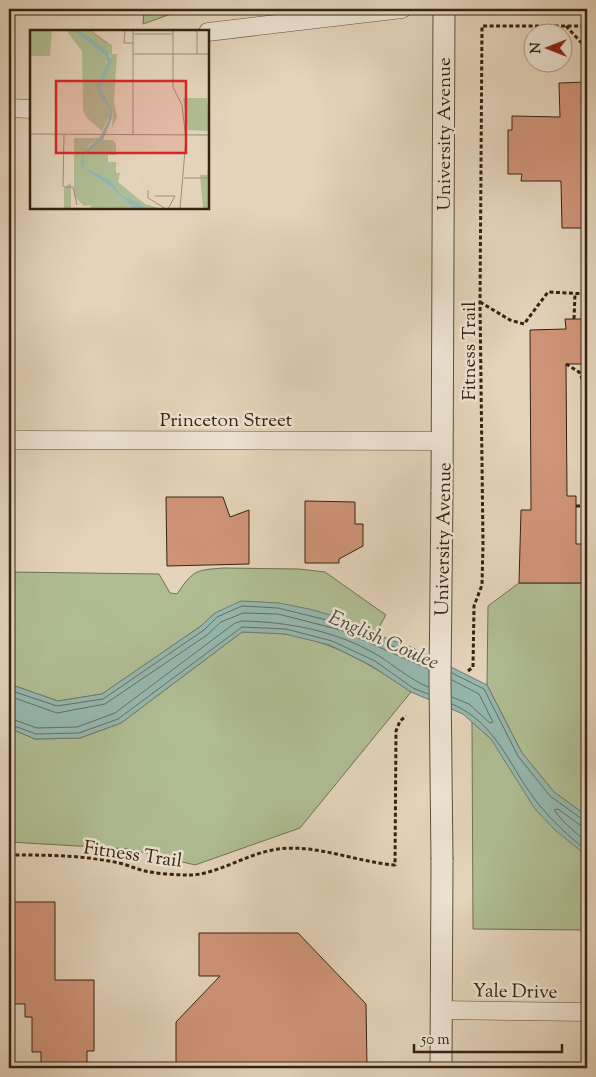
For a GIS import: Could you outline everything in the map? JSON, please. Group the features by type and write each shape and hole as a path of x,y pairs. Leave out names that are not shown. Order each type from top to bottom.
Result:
{"street":[{"path":"209,32 402,9"},
{"name":"University Avenue","path":"441,1068 442,860 440,680 444,9"},
{"path":"9,108 30,109"},
{"name":"Princeton Street","path":"9,440 442,441"},
{"name":"Yale Drive","path":"442,1010 587,1012"}],"path":[{"name":"Fitness Trail","path":"468,672 473,667 474,606 482,585 483,427 480,302 482,26 524,26"},
{"path":"574,26 587,26"},
{"path":"574,35 587,49"},
{"path":"480,302 510,320 524,324 548,292 587,294"},
{"path":"574,294 574,319"},
{"path":"566,364 579,372 587,389"},
{"path":"576,506 587,506"},
{"name":"Fitness Trail","path":"9,855 84,859 119,863 146,871 192,875 205,873 260,853 279,849 318,851 395,865 395,736 397,726 406,716"}],"green space":[{"path":"144,9 185,9 143,24"},
{"path":"224,568 299,569 325,572 386,615 375,634 345,619 215,613 201,626 102,694 58,701 9,684 9,572 159,574 170,593 177,594 187,580 196,573"},
{"path":"519,583 587,583 587,816 554,792 522,753 487,685 488,606"},
{"path":"242,632 285,634 319,642 366,664 411,692 300,828 195,865 129,849 9,842 9,728 35,739 80,738 121,723"},
{"path":"472,722 491,739 587,856 587,930 473,929"}],"water":[{"name":"English Coulee","path":"241,601 279,603 345,619 375,634 411,647 487,685 522,753 554,792 587,816 587,856 555,830 535,809 491,739 463,714 411,692 372,666 330,645 285,634 242,632 121,723 80,738 35,739 9,728 9,684 58,701 102,694 201,626 215,613"}],"building":[{"path":"587,82 587,228 562,228 561,181 521,181 522,174 508,174 508,130 512,130 512,116 560,117 559,83"},
{"path":"565,319 582,319 582,330 587,330 587,364 566,364 567,496 576,496 576,544 587,544 587,583 519,583 521,510 531,510 530,330 566,329"},
{"path":"166,497 223,497 230,517 249,510 249,564 167,566"},
{"path":"305,501 355,502 355,524 363,524 363,546 339,559 339,563 305,563"},
{"path":"9,902 55,902 55,980 94,980 94,1051 87,1051 87,1068 41,1068 41,1052 32,1052 32,1017 25,1017 25,1004 9,1004"},
{"path":"199,933 298,933 366,1004 367,1068 176,1068 176,1022 220,976 199,976"}]}
